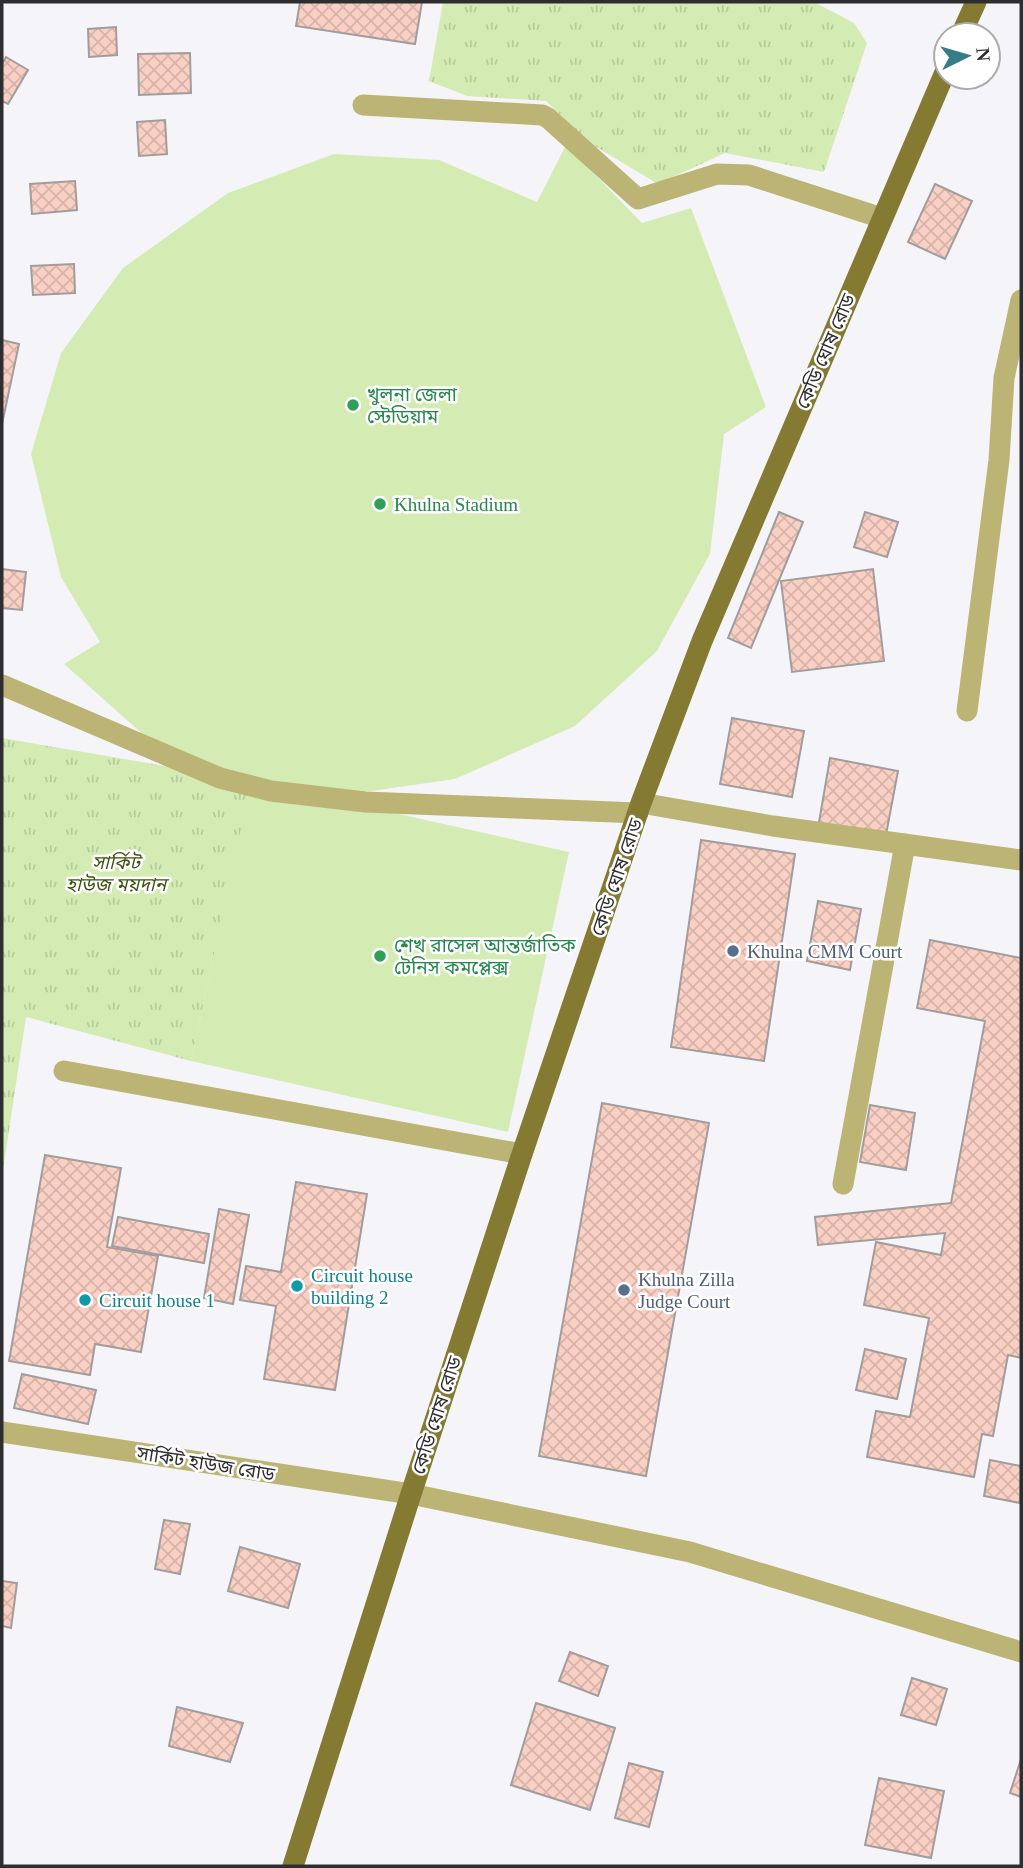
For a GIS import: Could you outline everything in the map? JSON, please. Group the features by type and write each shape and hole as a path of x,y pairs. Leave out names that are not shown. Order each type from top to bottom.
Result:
{"main road":[{"path":"967,21 975,2"},
{"name":"কেডি ঘোষ রোড","path":"293,1866 522,1154 640,808 702,641 937,91"}],"street":[{"path":"363,105 548,118 638,199 717,174 749,175 882,218"},
{"path":"967,711 999,460 1004,378 1021,300"},
{"path":"2,685 220,778 271,791 365,802 640,808 1021,859"},
{"path":"843,1184 905,844"},
{"path":"64,1071 522,1154"},
{"name":"সার্কিট হাউজ রোড","path":"2,1432 411,1494 690,1552 1021,1652"}],"green space":[{"path":"443,2 814,2 854,23 867,43 824,172 725,153 658,184 588,142 546,101 467,96 429,81"},
{"name":"Khulna Stadium","path":"566,145 642,223 691,208 766,407 724,434 710,554 657,651 575,726 455,779 350,794 269,785 569,852 508,1132 191,1061 251,782 147,738 64,664 100,642 61,577 31,454 61,353 123,268 228,193 334,154 439,160 537,202"},
{"name":"সার্কিট হাউজ ময়দান","path":"2,738 252,781 191,1061 26,1017 2,1177"}],"building":[{"path":"300,2 422,2 415,44 296,26"},
{"path":"116,27 117,55 89,57 88,29"},
{"path":"190,53 191,93 139,95 138,54"},
{"path":"6,57 28,70 8,104 2,101 2,64"},
{"path":"165,120 167,154 139,156 137,122"},
{"path":"75,181 77,210 32,214 30,184"},
{"path":"935,184 972,201 945,259 908,242"},
{"path":"74,264 75,293 33,295 31,266"},
{"path":"2,340 19,344 2,424"},
{"path":"779,512 803,522 751,648 728,638"},
{"path":"865,512 898,522 887,557 854,547"},
{"path":"2,569 26,572 22,610 2,608"},
{"path":"873,569 884,661 792,672 781,581"},
{"path":"732,718 804,731 792,797 720,784"},
{"path":"830,758 898,771 885,840 818,828"},
{"name":"Khulna CMM Court","path":"701,840 795,854 764,1061 671,1047"},
{"path":"818,901 861,909 850,970 807,961"},
{"path":"930,940 1021,958 1021,1358 1008,1355 993,1436 982,1434 974,1477 867,1457 876,1411 910,1417 929,1318 864,1305 876,1242 941,1255 945,1233 818,1245 815,1217 951,1203 985,1021 917,1008"},
{"name":"Khulna Zilla Judge Court","path":"602,1103 709,1123 646,1476 539,1456"},
{"path":"870,1105 915,1113 906,1170 860,1162"},
{"name":"Circuit house 1","path":"45,1155 121,1168 107,1247 158,1256 141,1352 95,1344 90,1375 9,1361"},
{"name":"Circuit house building 2","path":"296,1182 367,1194 335,1390 264,1379 276,1306 240,1300 246,1266 281,1272"},
{"path":"219,1209 249,1215 233,1304 204,1298"},
{"path":"118,1217 209,1234 204,1263 112,1246"},
{"path":"865,1349 906,1359 897,1399 856,1390"},
{"path":"22,1374 96,1390 88,1424 14,1408"},
{"path":"990,1460 1021,1466 1020,1503 984,1496"},
{"path":"164,1520 190,1524 180,1574 155,1569"},
{"path":"240,1547 300,1564 288,1608 228,1591"},
{"path":"2,1581 17,1583 11,1628 2,1626"},
{"path":"570,1652 608,1666 598,1696 559,1681"},
{"path":"912,1678 947,1689 936,1725 901,1715"},
{"path":"536,1703 615,1728 590,1810 511,1785"},
{"path":"177,1707 243,1723 230,1762 169,1746"},
{"path":"1021,1759 1021,1797 1010,1793"},
{"path":"629,1763 663,1772 649,1827 615,1818"},
{"path":"879,1778 944,1791 931,1858 865,1845"}],"place":[{"name":"খুলনা জেলা স্টেডিয়াম","path":"353,405"},
{"name":"Khulna Stadium","path":"380,504"},
{"name":"Khulna CMM Court","path":"733,951"},
{"name":"শেখ রাসেল আন্তর্জাতিক টেনিস কমপ্লেক্স","path":"380,956"},
{"name":"Circuit house building 2","path":"297,1286"},
{"name":"Khulna Zilla Judge Court","path":"624,1290"},
{"name":"Circuit house 1","path":"85,1300"}]}
